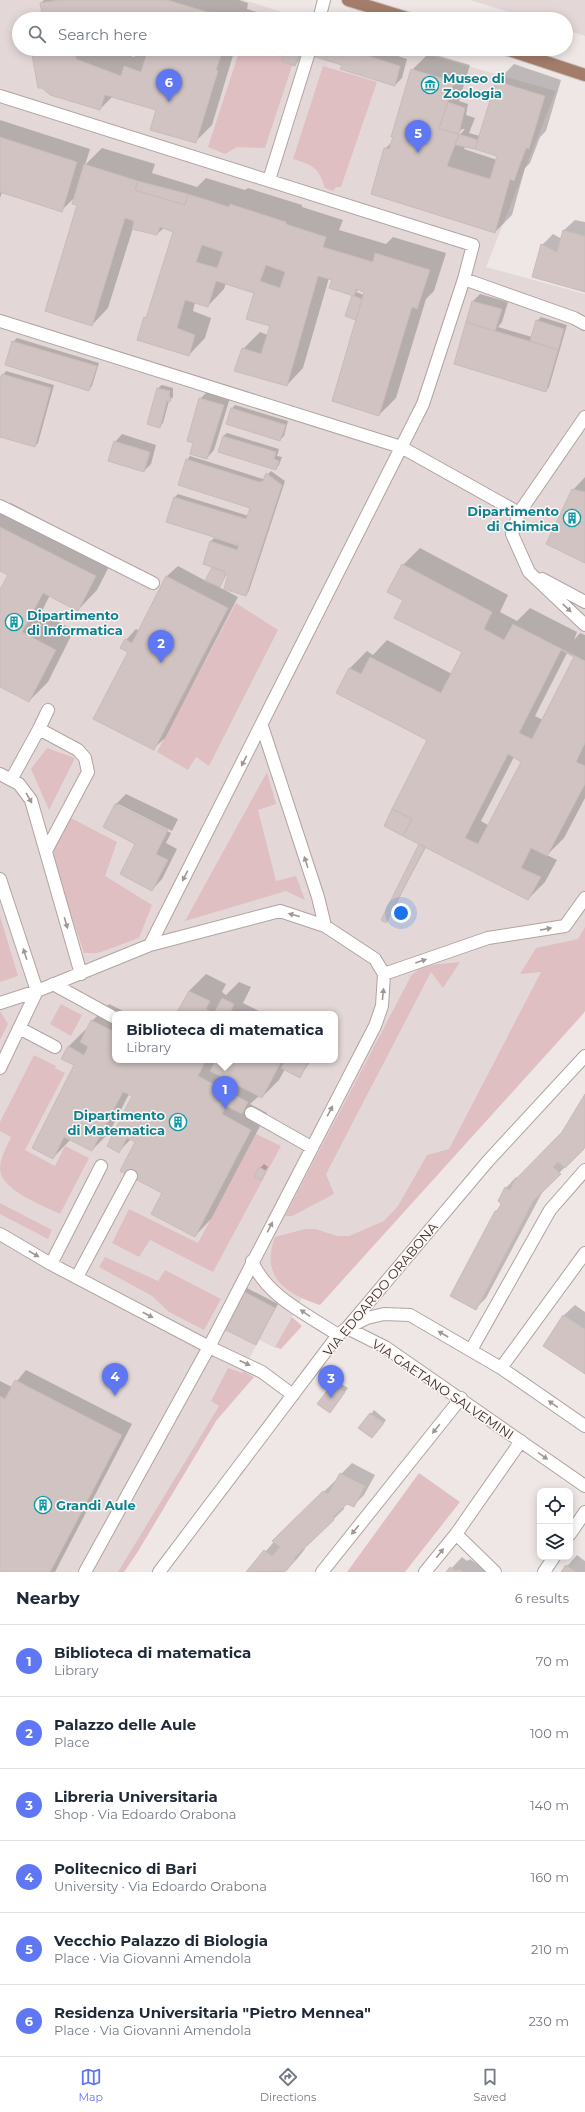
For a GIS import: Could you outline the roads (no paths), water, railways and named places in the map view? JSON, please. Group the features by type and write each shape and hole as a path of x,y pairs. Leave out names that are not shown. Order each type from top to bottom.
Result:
{"main road":[{"path":"348,0 387,12"},
{"path":"528,56 585,74"}],"street":[{"path":"321,12 324,0"},
{"path":"269,180 308,56"},
{"path":"0,96 473,244 464,279 423,404 400,447 262,726 150,945"},
{"path":"464,279 574,318 585,324"},
{"path":"0,321 400,447 519,513"},
{"path":"585,417 519,513 512,534 529,572 585,625"},
{"path":"0,506 153,583"},
{"path":"529,572 585,602"},
{"path":"48,710 39,729 5,777 19,784 31,800 81,974"},
{"path":"262,726 318,897 325,926"},
{"path":"39,729 78,750 85,758 88,772 46,851"},
{"path":"0,879 37,991 0,1068"},
{"path":"384,974 488,938 565,926 585,898"},
{"path":"0,1003 81,974 150,945 280,911 325,926 375,959 384,974 382,1006 375,1026 252,1261 209,1347 85,1572"},
{"path":"53,984 112,1016"},
{"path":"19,1028 55,1047"},
{"name":"VIA EDOARDO ORABONA","path":"159,1572 342,1331 488,1161 585,1056"},
{"path":"251,1113 311,1147"},
{"path":"51,1264 101,1166"},
{"path":"471,1350 550,1210 585,1170"},
{"path":"77,1278 131,1176"},
{"path":"0,1234 77,1278 209,1347 262,1372 293,1395"},
{"path":"501,1368 583,1259"},
{"name":"VIA GAETANO SALVEMINI","path":"252,1261 257,1274 269,1288 342,1331 385,1346 585,1486"},
{"path":"342,1331 367,1318 384,1314 410,1315 501,1368 585,1426"},
{"path":"322,1572 461,1398"},
{"path":"425,1572 456,1534 522,1441"},
{"path":"573,1530 585,1512"},
{"path":"456,1534 495,1572"},
{"path":"544,1572 552,1560"}],"place":[{"name":"Museo di Zoologia","path":"430,85"},
{"name":"Residenza Universitaria \"Pietro Mennea\"","path":"169,102"},
{"name":"Vecchio Palazzo di Biologia","path":"418,153"},
{"name":"Dipartimento di Chimica","path":"572,518"},
{"name":"Dipartimento di Informatica","path":"14,622"},
{"name":"Palazzo delle Aule","path":"161,663"},
{"name":"Biblioteca di matematica","path":"225,1109"},
{"name":"Dipartimento di Matematica","path":"178,1122"},
{"name":"Politecnico di Bari","path":"115,1396"},
{"name":"Libreria Universitaria","path":"331,1398"},
{"name":"Grandi Aule","path":"43,1505"}]}
